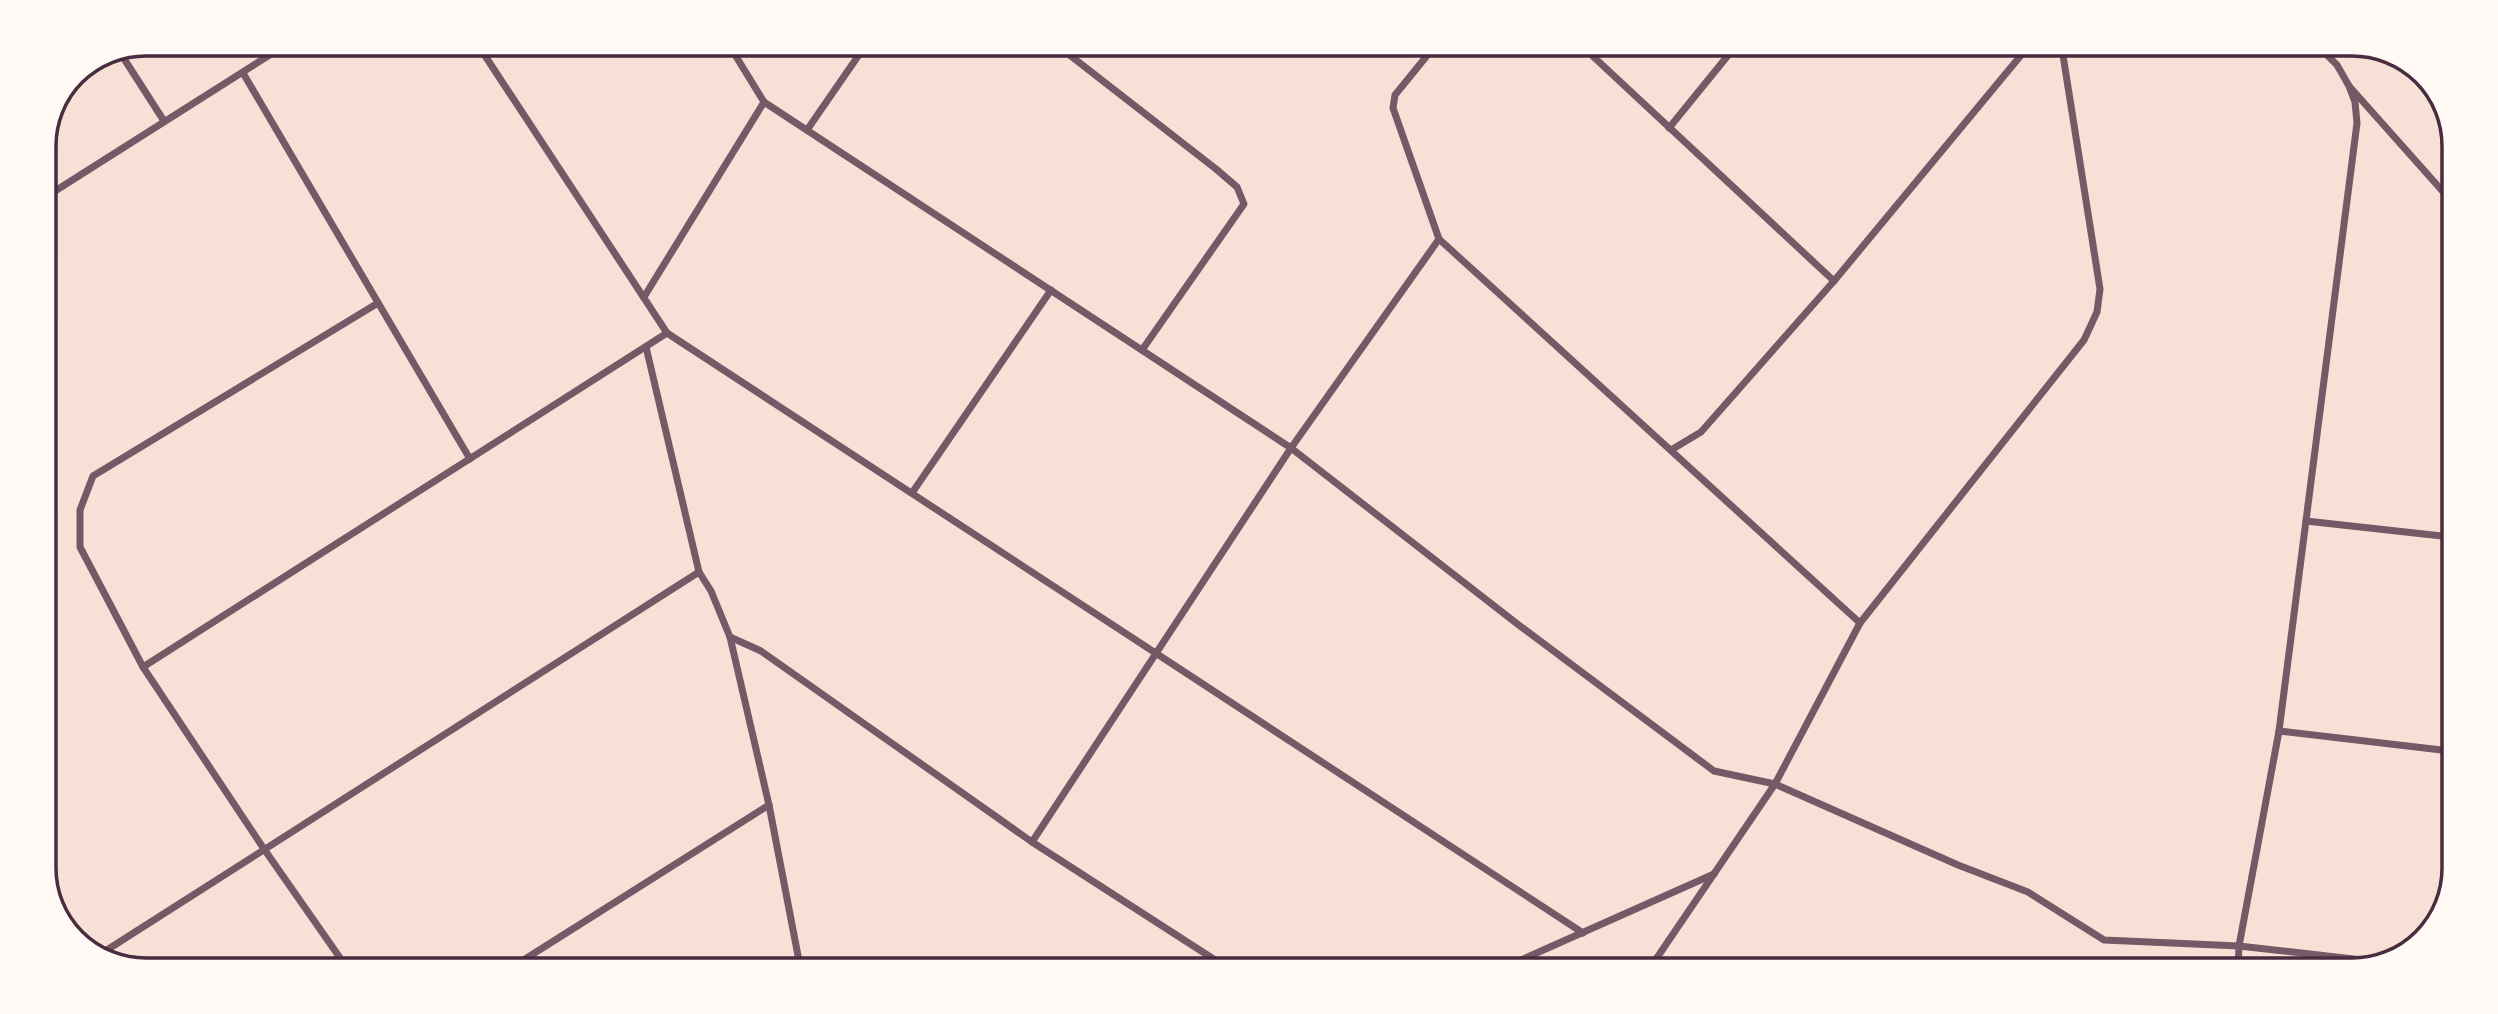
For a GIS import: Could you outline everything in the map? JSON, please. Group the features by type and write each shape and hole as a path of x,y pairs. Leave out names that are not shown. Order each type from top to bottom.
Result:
{"street":[{"path":"56,190 269,56"},
{"path":"485,56 667,333 1583,933"},
{"path":"736,56 764,102 1291,448 1520,626 1714,771 1775,784 1958,865 2028,892 2104,940 2239,946 2345,958"},
{"path":"807,130 858,56"},
{"path":"1071,56 1216,169 1237,187 1244,204 1142,350"},
{"path":"1427,56 1395,94 1393,108 1439,239 1860,623"},
{"path":"1593,56 1834,281"},
{"path":"1670,128 1728,56"},
{"path":"1671,450 1702,432 1834,281 2020,56"},
{"path":"1657,958 1775,784 1860,623 2084,340 2097,313 2100,289 2063,56"},
{"path":"2238,958 2279,731 2357,123 2355,102 2349,86 2337,65 2328,56"},
{"path":"124,59 164,121"},
{"path":"243,73 470,459"},
{"path":"2349,86 2442,191"},
{"path":"644,298 764,102"},
{"path":"1032,842 1291,448 1439,239"},
{"path":"912,493 1051,290"},
{"path":"340,958 264,849 144,667 80,547 80,510 93,476 378,303"},
{"path":"144,667 667,333"},
{"path":"646,347 699,572 730,637 769,805 798,958"},
{"path":"2306,521 2442,536"},
{"path":"107,950 699,572"},
{"path":"730,637 761,652 1032,842 1212,958"},
{"path":"2279,731 2442,750"},
{"path":"527,958 769,805"},
{"path":"1526,958 1714,874"}]}
